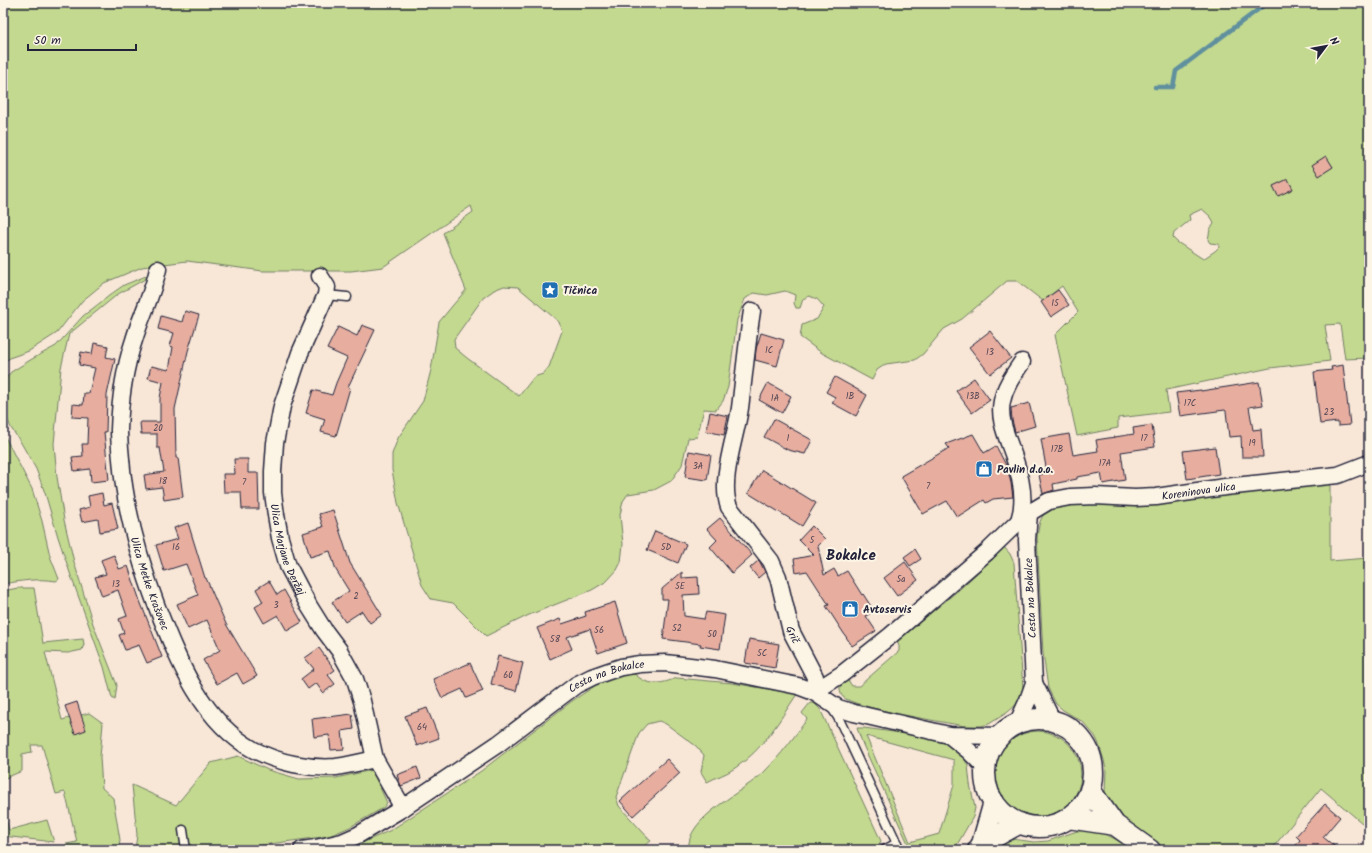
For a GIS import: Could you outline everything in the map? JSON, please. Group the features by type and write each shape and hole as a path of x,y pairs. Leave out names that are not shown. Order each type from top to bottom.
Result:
{"street":[{"name":"Ulica Metke Krašovec","path":"158,269 133,341 125,375 119,430 122,476 131,526 148,582 175,652 200,697 212,715 236,739 254,750 270,757 307,766 337,767 375,759"},
{"path":"320,276 327,287 326,295"},
{"name":"Ulica Marjane Deržaj","path":"326,295 300,352 282,406 275,443 273,493 280,538 288,566 309,606 339,650 355,679 362,701 375,759 403,808"},
{"name":"Grič","path":"752,311 740,408 728,463 726,500 729,507 771,561 776,571 791,631 815,677 820,697"},
{"name":"Cesta na Bokalce","path":"1017,724 1034,683 1027,540 1019,474 1006,437 1001,416 1002,401 1008,383 1022,362"},
{"name":"Koreninova ulica","path":"1024,517 1049,501 1070,497 1156,497 1225,487 1338,475 1369,463"},
{"path":"820,697 842,674 890,636 987,552 1024,517"},
{"name":"Cesta na Bokalce","path":"302,850 342,842 358,835 403,808 498,744 576,685 592,677 621,667 640,664 665,663 715,669 798,686 838,708 854,713 949,735 1000,736"},
{"name":"Cesta na Bokalce","path":"1034,683 1053,722"},
{"path":"1035,720 1053,722 1072,732 1080,739 1086,748 1092,769 1090,790 1081,806 1068,818 1056,824 1041,827 1027,826 1008,817 990,796 986,782 986,768 989,754 1000,736 1017,724 1035,720"},
{"name":"Cesta na Bokalce","path":"949,735 969,750 986,768"},
{"path":"1090,790 1115,825 1150,850"},
{"path":"980,847 994,802"},
{"path":"1068,818 1115,825"},
{"path":"980,847 1020,823"}],"lane":[{"path":"326,295 347,297"},
{"path":"820,697 839,719 899,847 884,850"},
{"path":"183,830 186,850"}],"green space":[{"path":"3,3 1369,3 1369,358 1345,359 1340,324 1325,325 1330,361 1270,368 1166,390 1169,412 1118,418 1118,428 1077,436 1055,335 1078,312 1062,286 1043,301 1017,281 1007,281 962,319 944,329 923,354 915,360 886,364 877,370 872,380 822,353 800,337 802,325 817,319 824,307 817,299 809,296 803,299 800,308 796,308 794,303 795,295 785,291 767,295 754,293 745,299 737,320 728,387 723,401 716,410 704,409 697,437 688,438 682,465 671,481 654,490 628,494 623,501 620,515 623,544 621,562 617,570 607,581 592,590 529,615 486,636 453,603 431,599 422,585 398,503 392,470 392,454 398,438 423,401 431,370 439,322 466,290 443,233 473,212 471,206 383,267 351,271 263,271 187,261 142,267 104,283 82,301 57,333 29,351 3,362","holes":["1202,209 1211,217 1214,224 1210,229 1208,240 1210,243 1219,244 1219,247 1215,251 1203,259 1173,238 1174,233 1190,220 1189,215","504,286 518,287 559,322 562,331 549,367 543,374 534,377 519,396 455,348 454,339 483,298 494,290"]},
{"path":"146,276 147,278 118,294 69,334 61,368 54,444 57,477 64,520 74,562 93,624 117,685 115,700 112,698 104,667 71,576 36,469 11,428 3,408 3,382 11,372 56,346 83,316 114,292 124,285"},
{"path":"3,433 32,489 42,521 50,556 59,579 56,581 36,580 3,584"},
{"path":"1330,482 1330,561 1369,558 1369,829 1321,788 1271,850 1165,850 1110,811 1105,792 1106,770 1104,760 1095,736 1083,722 1056,704 1048,688 1043,653 1037,537 1042,517 1052,507"},
{"path":"1004,547 1010,554 1014,563 1023,688 1018,703 1008,712 989,724 981,726 964,726 864,706 843,697 840,686 848,680 852,686 859,686 899,651 897,641 961,588"},
{"path":"18,588 34,588 43,643 83,639 84,644 82,650 68,653 45,652 62,720 89,713 103,723 100,757 102,788 113,798 120,840 118,850 66,850 66,844 77,842 65,792 56,794 42,745 31,745 32,752 22,754 22,771 3,779 3,591"},
{"path":"625,674 635,674 650,683 666,682 677,678 732,683 797,694 777,725 754,753 732,770 707,782 701,772 704,755 696,746 666,724 659,721 647,724 639,733 616,797 619,806 651,841 644,846 647,850 341,850 362,843 391,830 481,771 572,701 607,678"},
{"path":"810,703 814,703 820,709 881,841 877,848 873,850 689,850 690,838 696,827 706,816 756,779 782,752 807,719 802,713"},
{"path":"857,728 923,736 953,745 952,749 961,754 968,765 975,808 973,817 954,850 911,850 863,745","holes":["866,736 954,760 954,785 939,834 910,842"]},
{"path":"1030,731 1046,731 1055,734 1069,743 1078,757 1081,766 1081,782 1078,791 1069,805 1055,814 1046,817 1030,817 1014,810 1007,805 1002,798 995,782 995,766 1002,750 1007,743 1014,738"},
{"path":"238,756 268,770 299,779 336,778 372,770 387,803 383,808 350,827 329,836 225,850 135,850 137,835 132,785 176,805 211,763"},
{"path":"3,807 9,830 47,820 54,842 3,836"},
{"path":"1091,830 1113,838 1132,850 992,850 997,845 1012,839 1034,842 1048,841 1077,831"}],"building":[{"path":"1326,156 1333,167 1319,176 1312,165"},
{"path":"1288,179 1293,189 1278,196 1273,186"},
{"path":"1058,290 1069,305 1051,317 1041,302"},
{"path":"185,311 199,315 188,351 175,409 176,458 178,458 183,497 164,500 162,487 146,489 144,475 164,472 160,448 157,448 157,434 141,434 140,422 160,422 160,398 163,382 148,378 151,366 169,370 173,347 170,346 174,333 158,329 161,316 182,322"},
{"path":"362,325 375,330 348,387 350,388 336,436 321,432 325,419 306,413 313,390 332,395 347,358 327,349 338,327 357,336"},
{"path":"990,331 1011,358 990,374 969,347"},
{"path":"761,333 784,340 777,366 755,360 756,349"},
{"path":"94,343 108,346 106,357 115,359 107,395 106,432 104,432 109,480 91,482 90,469 74,471 72,457 83,456 82,444 87,444 88,418 72,417 73,404 83,405 84,393 89,393 95,368 79,365 81,352 92,354"},
{"path":"1343,365 1350,425 1338,426 1338,422 1320,424 1314,372 1332,370 1331,367"},
{"path":"835,377 867,395 856,416 832,403 835,397 826,392"},
{"path":"974,378 990,400 972,413 956,391"},
{"path":"1259,382 1263,405 1249,407 1253,430 1261,429 1263,457 1242,457 1241,436 1229,437 1225,410 1180,416 1176,393 1201,391"},
{"path":"768,383 791,396 782,413 759,400"},
{"path":"1029,403 1035,426 1015,432 1011,408"},
{"path":"710,412 728,416 724,435 706,431"},
{"path":"774,419 812,440 805,454 788,450 764,437"},
{"path":"1152,425 1155,447 1121,452 1125,480 1103,484 1101,473 1077,477 1077,479 1053,484 1054,490 1043,494 1039,475 1047,473 1041,439 1069,434 1073,455 1098,451 1096,440 1134,434 1133,428"},
{"path":"973,434 984,453 996,446 1007,467 1013,497 993,499 986,503 984,500 957,517 947,501 923,514 901,476 949,448 946,444"},
{"path":"1215,447 1219,474 1187,479 1183,451"},
{"path":"689,451 711,455 707,480 685,477"},
{"path":"234,459 248,459 248,473 258,473 259,509 242,509 241,492 224,492 223,474 235,474"},
{"path":"762,470 816,503 802,526 748,493"},
{"path":"102,493 104,505 112,503 118,529 100,532 98,519 82,522 79,510 90,507 88,496"},
{"path":"333,510 350,563 382,615 370,623 362,611 345,622 332,602 349,591 336,570 330,551 310,557 303,533 323,527 319,514"},
{"path":"720,518 752,555 732,573 710,547 717,540 707,529"},
{"path":"188,523 205,578 226,624 257,676 243,684 237,673 217,684 203,660 220,650 207,620 188,629 177,604 198,595 186,564 164,571 156,545 178,539 174,528"},
{"name":"Avtoservis","path":"812,526 825,539 818,546 824,575 834,569 838,576 847,571 874,611 866,616 876,631 852,646 826,606 829,605 807,571 796,573 794,559 814,555 799,540"},
{"path":"655,531 686,544 678,563 647,550"},
{"path":"915,549 921,559 910,566 904,557"},
{"path":"114,555 119,569 128,566 162,657 147,663 139,645 125,650 119,635 124,633 119,619 127,616 118,590 102,596 95,577 106,574 101,560"},
{"path":"759,560 765,572 758,578 750,568"},
{"path":"905,562 918,580 897,596 884,578"},
{"path":"682,572 682,578 698,577 699,594 683,595 684,616 704,619 706,612 725,615 720,649 700,646 701,644 663,639 668,599 662,599 662,589"},
{"path":"269,581 277,595 284,590 302,622 287,631 278,615 264,623 255,607 263,602 256,589"},
{"path":"615,602 627,643 598,653 590,629 567,637 572,649 550,659 537,628 560,619 562,624 586,616 585,612"},
{"path":"749,639 779,644 775,668 745,663"},
{"path":"319,648 335,670 328,675 335,684 323,693 316,683 308,689 301,679 314,669 305,658"},
{"path":"498,656 523,663 516,691 491,684"},
{"path":"470,663 483,691 466,698 462,689 442,698 433,679"},
{"path":"77,702 86,730 75,734 65,706"},
{"path":"427,708 439,738 417,746 405,716"},
{"path":"352,714 354,729 342,731 344,749 331,750 329,735 314,737 312,719"},
{"path":"667,759 680,773 633,816 620,801"},
{"path":"417,767 421,778 401,786 397,775"},
{"path":"1325,804 1340,817 1323,837 1339,850 1292,850 1300,840 1296,836"}],"waterway":[{"path":"1155,87 1173,87 1176,71 1267,3"}],"place":[{"name":"Tičnica","path":"550,290"},
{"name":"Pavlin d.o.o.","path":"984,469"},
{"name":"Avtoservis","path":"850,609"}],"district":[{"name":"Bokalce","path":"851,555"}]}
